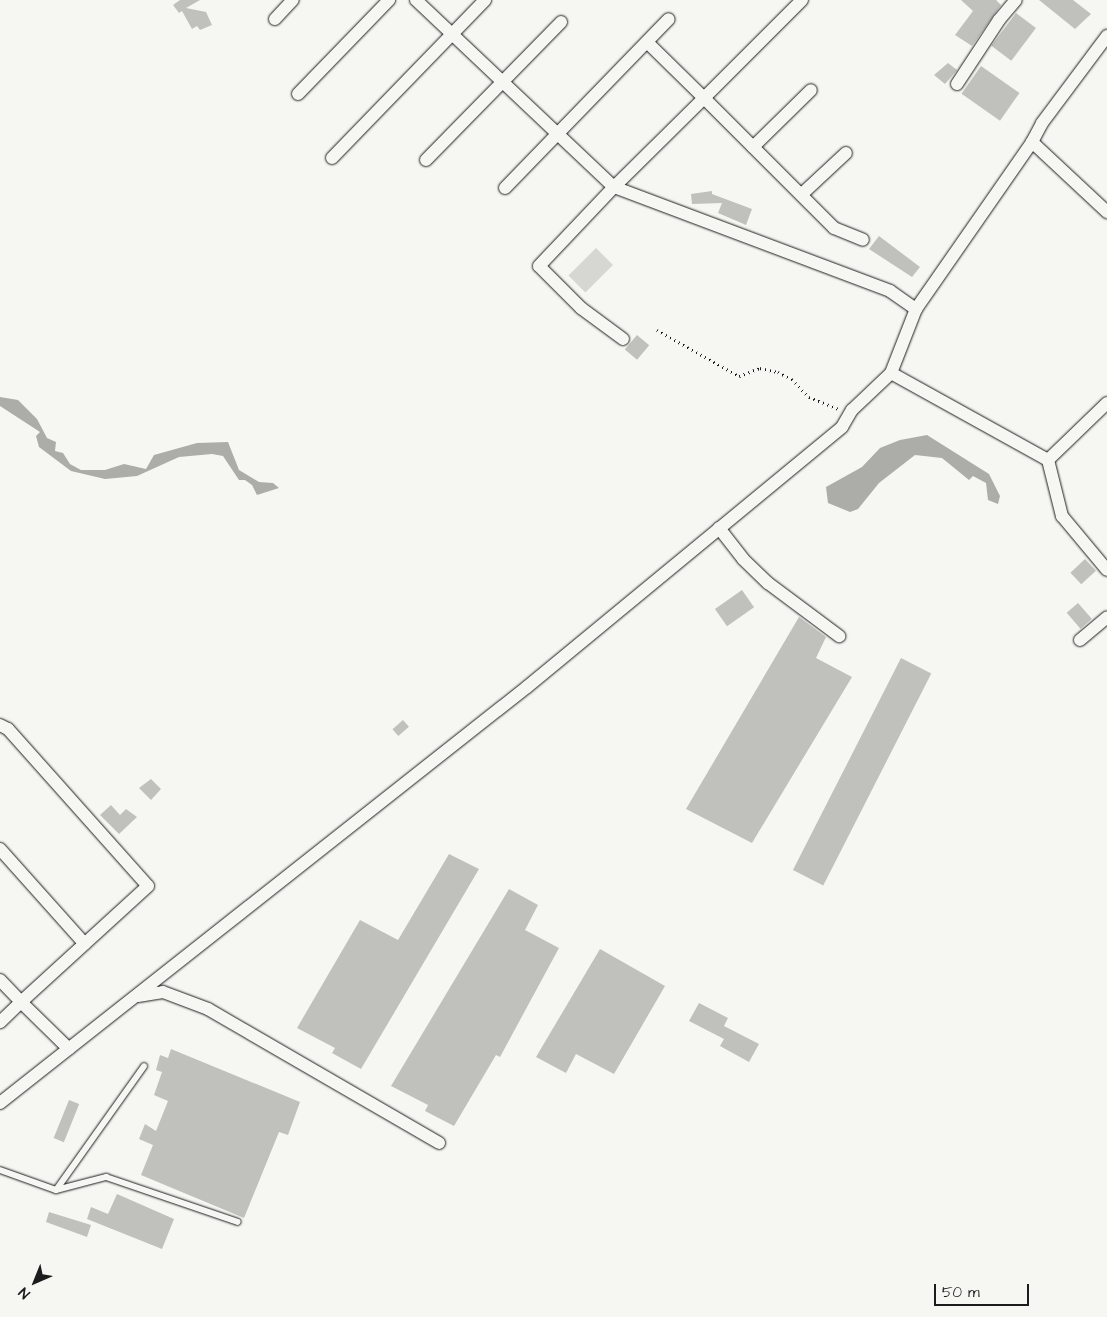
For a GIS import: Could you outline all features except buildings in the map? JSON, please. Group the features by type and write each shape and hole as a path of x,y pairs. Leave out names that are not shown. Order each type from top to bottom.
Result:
{"street":[{"path":"275,19 293,0"},
{"path":"298,94 389,0"},
{"path":"416,0 556,135 614,187 890,291 916,309"},
{"path":"332,158 485,0"},
{"path":"623,339 580,308 539,266 614,187 802,0"},
{"path":"957,84 999,20 1016,0"},
{"path":"505,188 669,19"},
{"path":"426,160 560,22"},
{"path":"0,1102 136,997 527,687 842,427 852,410 891,374 916,309 1032,142 1042,122 1107,36"},
{"path":"647,42 802,194 834,228 863,240"},
{"path":"753,147 810,90"},
{"path":"1032,142 1107,212"},
{"path":"802,194 846,153"},
{"path":"891,374 1048,460 1062,516 1107,570"},
{"path":"1048,460 1107,403"},
{"path":"719,528 743,559 768,583 840,636"},
{"path":"1080,640 1107,617"},
{"path":"0,725 8,729 148,886 0,1022"},
{"path":"0,849 85,944"},
{"path":"0,980 68,1049"},
{"path":"136,997 163,992 208,1009 439,1143"}],"lane":[{"path":"56,1190 144,1066"},
{"path":"0,1170 56,1190 106,1177 238,1222"}],"path":[{"path":"657,330 739,376 760,368 778,372 792,379 809,397 832,408 852,410"}],"shaded area":[{"path":"596,248 613,265 585,293 568,276"},
{"path":"0,397 18,400 37,419 47,438 56,442 55,451 63,453 70,464 81,470 105,470 124,464 146,469 154,455 197,443 228,442 239,470 259,482 273,483 279,488 257,495 252,485 245,480 239,480 223,456 212,454 179,457 137,476 105,479 71,471 39,447 36,436 40,432 0,406"},
{"path":"927,435 989,474 1000,496 998,504 988,500 986,483 973,476 969,480 942,458 915,455 879,483 858,509 850,512 828,503 826,487 862,467 880,448 900,440"}]}
